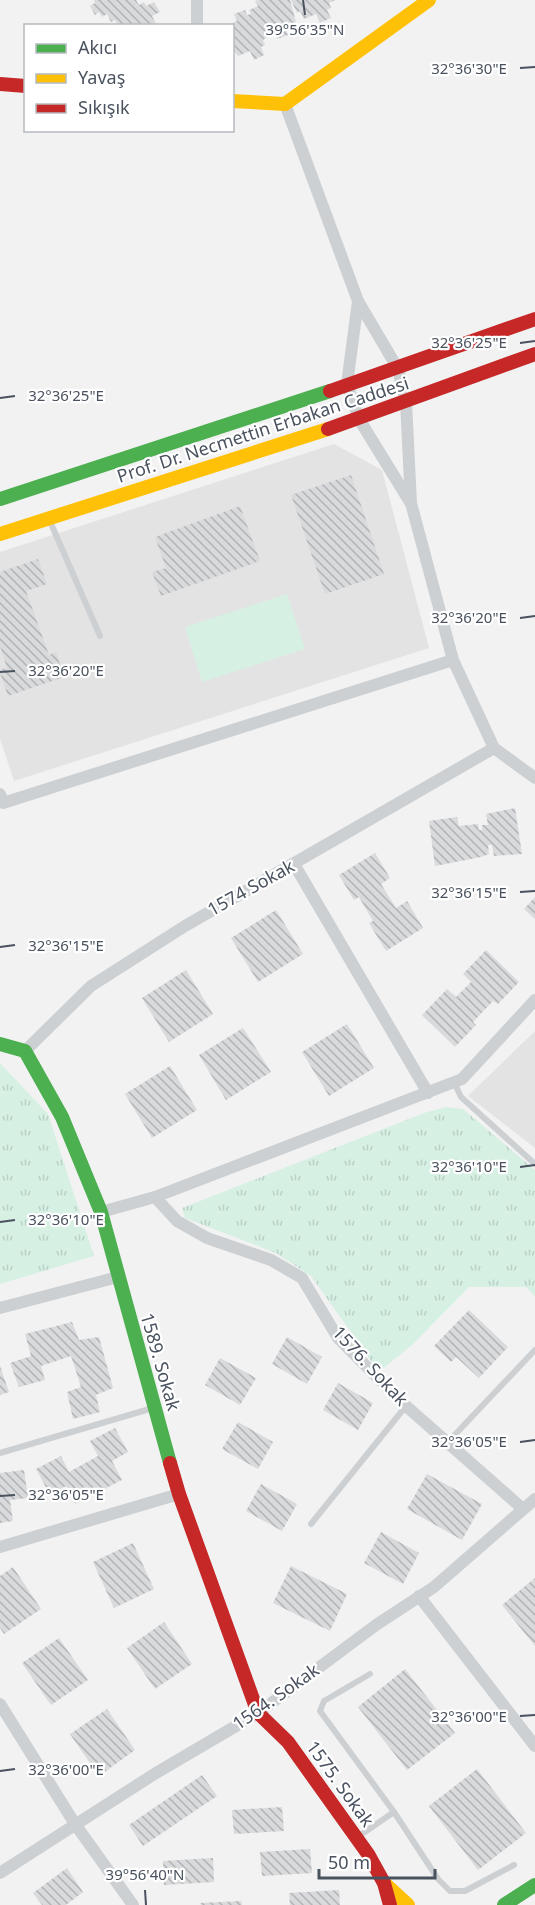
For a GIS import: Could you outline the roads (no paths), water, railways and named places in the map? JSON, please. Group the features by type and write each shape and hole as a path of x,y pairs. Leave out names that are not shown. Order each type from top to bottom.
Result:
{"street":[{"path":"197,0 197,24"},
{"path":"234,101 285,104 429,0"},
{"path":"0,84 24,86"},
{"path":"285,104 358,302 398,369 406,402 411,503 453,660 494,748 535,778"},
{"path":"358,302 347,384 359,419 411,503"},
{"name":"Prof. Dr. Necmettin Erbakan Caddesi","path":"0,499 398,369 535,320"},
{"name":"Prof. Dr. Necmettin Erbakan Caddesi","path":"0,534 359,419 535,354"},
{"path":"0,794 3,803 453,660"},
{"name":"1574 Sokak","path":"26,1051 91,986 185,926 494,748"},
{"path":"294,864 428,1093"},
{"path":"101,1212 155,1197 462,1079 535,1000"},
{"path":"0,1044 26,1051"},
{"name":"1589. Sokak","path":"26,1051 62,1117 101,1212 153,1407 179,1494 258,1713"},
{"name":"1576. Sokak","path":"155,1197 177,1221 207,1238 271,1260 302,1278 338,1338 406,1406 523,1509"},
{"path":"0,1308 118,1278"},
{"path":"0,1547 179,1494"},
{"name":"1564. Sokak","path":"0,1873 75,1824 258,1713 376,1625 434,1587 535,1499"},
{"path":"419,1596 535,1746"},
{"path":"0,1704 75,1824 133,1905"},
{"name":"1575. Sokak","path":"258,1713 288,1742 356,1838 384,1883"},
{"path":"384,1883 390,1905"},
{"path":"384,1883 408,1905"},
{"path":"504,1905 535,1885"}],"lane":[{"path":"49,519 100,636"},
{"path":"454,1082 461,1097 535,1164"},
{"path":"448,1443 535,1350"},
{"path":"311,1524 406,1406"},
{"path":"0,1453 153,1407"},
{"path":"370,1674 324,1701 320,1711 394,1812 438,1879 450,1891 465,1891 514,1865"},
{"path":"356,1838 394,1812"}]}
